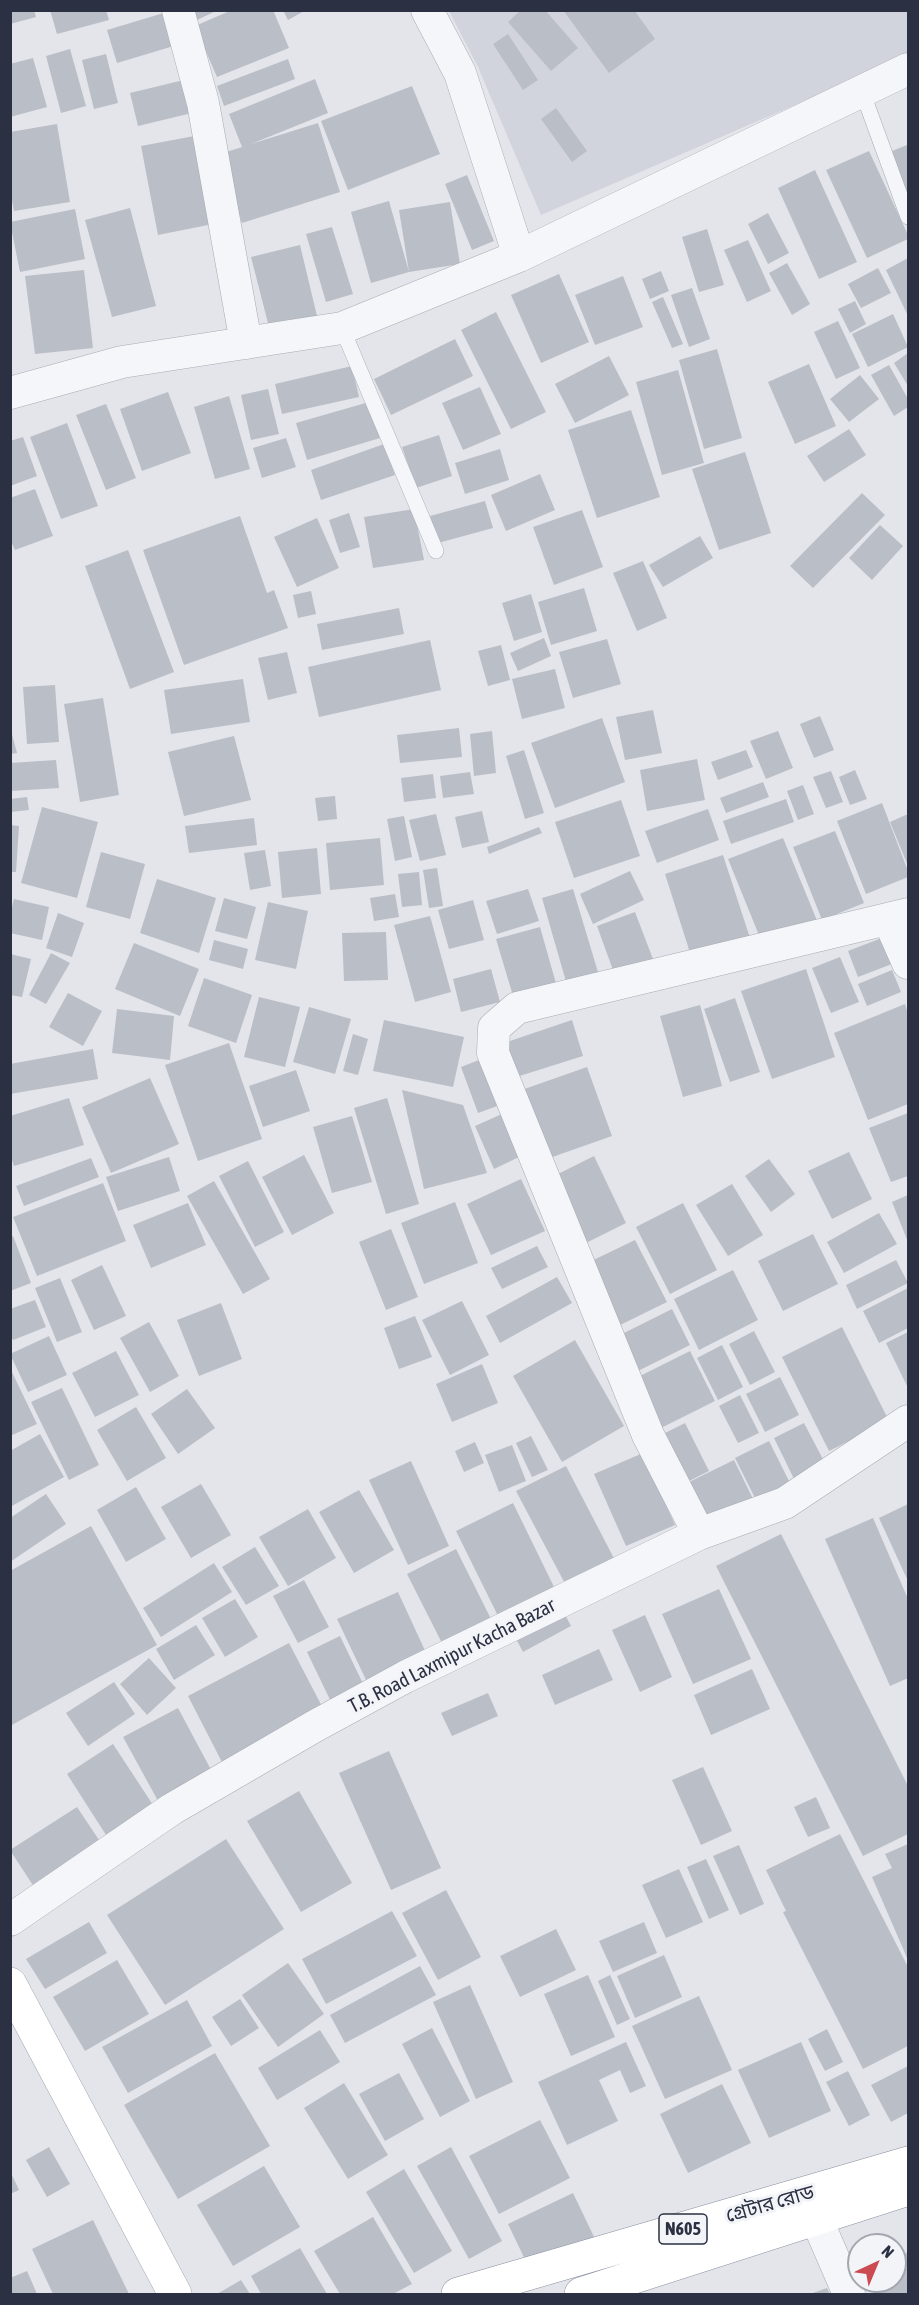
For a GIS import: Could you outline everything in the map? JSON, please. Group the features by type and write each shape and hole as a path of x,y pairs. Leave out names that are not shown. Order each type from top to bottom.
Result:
{"main road":[{"path":"10,1984 175,2295"},
{"name":"গ্রেটার রোড","path":"581,2295 816,2218 874,2187 909,2163"},
{"name":"গ্রেটার রোড","path":"458,2295 874,2187 909,2189"}],"street":[{"path":"178,10 203,103 246,343"},
{"path":"427,10 460,73 519,256"},
{"path":"10,393 122,362 342,328 519,256 909,69"},
{"path":"699,1534 648,1435 506,1086 493,1053 494,1028 517,1008 899,917 909,963"},
{"name":"T.B. Road Laxmipur Kacha Bazar","path":"10,1920 172,1809 315,1725 405,1677 699,1534 785,1503 909,1421"},
{"path":"816,2218 849,2295"}],"lane":[{"path":"862,91 909,217"},
{"path":"342,328 436,551"}],"shaded area":[{"path":"449,11 908,11 908,56 541,215 478,67"}],"building":[{"path":"10,10 34,10 36,17 10,24"},
{"path":"50,10 106,10 109,20 57,34"},
{"path":"191,10 218,10 195,21"},
{"path":"232,10 273,10 289,48 217,77 195,26"},
{"path":"283,10 306,10 288,20"},
{"path":"521,10 545,10 578,48 551,71 508,22"},
{"path":"563,10 634,10 655,39 609,73"},
{"path":"167,12 177,45 117,63 107,30"},
{"path":"508,34 538,80 523,90 493,44"},
{"path":"70,49 86,106 61,113 46,56"},
{"path":"106,54 118,103 94,109 82,60"},
{"path":"33,58 47,107 10,117 10,64"},
{"path":"288,59 295,79 224,106 217,86"},
{"path":"188,79 196,112 138,126 130,93"},
{"path":"315,79 328,113 251,144 318,123 340,192 242,223 220,154 242,147 229,114"},
{"path":"412,86 440,154 348,190 321,121"},
{"path":"556,108 587,151 572,162 541,119"},
{"path":"57,124 70,202 14,211 10,190 10,132"},
{"path":"205,134 223,222 158,235 141,146"},
{"path":"907,145 908,148 908,203 887,153"},
{"path":"869,151 908,239 867,258 826,170"},
{"path":"815,170 857,262 819,279 778,188"},
{"path":"467,175 494,241 472,250 445,184"},
{"path":"389,201 409,272 371,283 351,212"},
{"path":"450,202 460,264 409,272 399,210"},
{"path":"130,208 156,306 112,317 85,220"},
{"path":"75,209 85,259 20,272 10,222"},
{"path":"768,213 789,253 768,264 748,224"},
{"path":"332,227 353,294 326,302 306,234"},
{"path":"707,229 724,285 699,292 682,237"},
{"path":"748,240 771,291 747,302 724,250"},
{"path":"300,245 317,316 269,327 251,257"},
{"path":"908,258 908,316 886,270"},
{"path":"787,263 810,304 792,315 769,273"},
{"path":"878,268 891,293 861,308 848,284"},
{"path":"84,270 93,348 35,354 25,276"},
{"path":"661,271 669,291 650,299 642,279"},
{"path":"559,274 589,342 541,363 511,295"},
{"path":"623,276 643,327 595,345 575,295"},
{"path":"692,288 710,339 689,347 671,295"},
{"path":"663,297 683,344 672,348 652,302"},
{"path":"855,301 866,324 850,333 838,309"},
{"path":"496,312 546,412 511,429 461,330"},
{"path":"893,314 908,347 868,367 852,334"},
{"path":"838,321 860,368 836,379 814,332"},
{"path":"455,339 473,376 391,415 374,379"},
{"path":"717,349 742,438 704,449 679,360"},
{"path":"908,353 908,386 894,363"},
{"path":"609,356 629,395 575,423 555,384"},
{"path":"809,364 836,426 795,444 768,382"},
{"path":"889,365 908,399 908,407 894,416 871,375"},
{"path":"352,366 359,397 282,414 275,384"},
{"path":"678,370 704,463 662,475 636,382"},
{"path":"860,375 879,399 849,422 830,399"},
{"path":"480,387 501,434 463,450 442,403"},
{"path":"268,389 279,434 251,440 241,395"},
{"path":"168,392 191,453 142,471 120,409"},
{"path":"229,396 250,469 215,479 194,407"},
{"path":"369,402 380,438 307,460 296,423"},
{"path":"106,404 136,478 106,490 76,415"},
{"path":"631,410 660,497 597,518 568,430"},
{"path":"67,423 98,506 61,519 30,437"},
{"path":"849,429 866,455 824,482 807,456"},
{"path":"439,435 452,476 416,488 402,447"},
{"path":"23,437 37,476 10,486 10,441"},
{"path":"286,438 296,467 262,478 253,448"},
{"path":"384,444 395,475 321,500 311,470"},
{"path":"500,449 509,480 465,494 455,463"},
{"path":"745,452 771,533 719,550 692,469"},
{"path":"540,474 555,510 506,531 491,495"},
{"path":"35,489 53,536 15,550 10,539 10,498"},
{"path":"862,493 885,515 813,588 790,566"},
{"path":"485,501 493,528 438,543 430,516"},
{"path":"414,509 424,560 373,568 364,517"},
{"path":"582,510 603,567 554,585 533,527"},
{"path":"349,513 360,547 340,553 329,520"},
{"path":"240,516 267,593 274,590 288,628 184,665 143,550"},
{"path":"317,518 339,568 297,587 274,537"},
{"path":"880,525 903,546 872,580 849,558"},
{"path":"700,536 713,558 663,587 649,565"},
{"path":"128,550 174,672 130,689 85,566"},
{"path":"643,561 667,618 637,631 613,573"},
{"path":"584,588 597,631 551,645 538,602"},
{"path":"311,591 316,614 298,618 293,595"},
{"path":"531,594 542,632 514,641 502,603"},
{"path":"399,608 404,634 322,650 317,624"},
{"path":"544,638 551,656 518,671 510,653"},
{"path":"607,639 621,684 573,698 559,652"},
{"path":"430,640 441,690 319,717 308,667"},
{"path":"501,645 510,680 488,686 478,651"},
{"path":"287,652 297,693 268,700 258,658"},
{"path":"555,669 565,708 522,719 512,679"},
{"path":"243,679 250,722 171,734 164,690"},
{"path":"55,685 59,742 27,744 23,687"},
{"path":"103,698 119,795 80,802 64,704"},
{"path":"653,710 662,753 625,760 616,717"},
{"path":"820,716 834,750 814,758 800,724"},
{"path":"602,718 625,782 555,808 531,743"},
{"path":"10,727 17,753 10,754"},
{"path":"459,728 462,757 400,763 397,735"},
{"path":"492,731 496,773 474,776 470,734"},
{"path":"778,731 793,768 766,779 750,741"},
{"path":"234,736 251,800 184,816 168,752"},
{"path":"524,750 544,813 525,819 506,756"},
{"path":"746,750 753,767 718,780 711,762"},
{"path":"697,759 705,800 647,811 640,770"},
{"path":"56,760 59,788 10,791 10,763"},
{"path":"855,770 867,799 850,805 839,777"},
{"path":"831,771 843,802 826,808 813,777"},
{"path":"470,772 474,794 443,798 440,776"},
{"path":"433,774 436,798 404,802 401,778"},
{"path":"763,782 769,797 726,813 720,798"},
{"path":"803,785 814,814 798,820 787,791"},
{"path":"335,796 337,819 318,821 315,798"},
{"path":"27,797 29,810 10,812 10,799"},
{"path":"786,799 794,822 731,844 723,821"},
{"path":"621,800 640,856 574,878 555,822"},
{"path":"882,803 908,871 908,877 866,894 837,821"},
{"path":"42,807 98,822 77,898 21,883"},
{"path":"708,809 719,840 657,863 645,831"},
{"path":"482,811 489,842 462,848 455,817"},
{"path":"436,814 446,855 420,861 409,820"},
{"path":"908,814 908,866 890,822"},
{"path":"404,816 412,857 395,861 387,819"},
{"path":"254,818 257,845 189,853 185,826"},
{"path":"10,825 19,826 16,872 10,872"},
{"path":"539,827 542,833 489,854 487,847"},
{"path":"835,831 864,903 822,920 793,847"},
{"path":"380,838 384,885 330,890 326,843"},
{"path":"783,838 818,923 763,945 728,859"},
{"path":"317,848 321,894 282,898 278,852"},
{"path":"265,850 271,886 250,890 244,853"},
{"path":"101,852 145,864 130,919 86,907"},
{"path":"723,855 750,938 691,956 665,874"},
{"path":"437,868 443,906 429,908 423,870"},
{"path":"630,871 644,900 593,924 580,894"},
{"path":"419,872 422,905 402,907 398,874"},
{"path":"157,879 216,898 199,953 140,933"},
{"path":"528,889 539,921 497,934 486,901"},
{"path":"573,889 601,982 569,992 542,898"},
{"path":"395,894 399,917 374,921 370,898"},
{"path":"224,898 256,907 247,939 215,931"},
{"path":"14,899 49,907 42,940 10,933 10,915"},
{"path":"473,900 484,940 449,949 438,910"},
{"path":"268,902 308,911 296,969 255,960"},
{"path":"635,912 656,967 617,981 597,926"},
{"path":"58,913 84,923 72,957 46,948"},
{"path":"430,916 451,992 415,1002 394,925"},
{"path":"540,927 559,994 516,1006 496,939"},
{"path":"386,932 388,980 344,981 342,933"},
{"path":"887,936 897,962 858,977 848,951"},
{"path":"214,940 248,949 243,969 209,960"},
{"path":"134,943 199,969 180,1016 115,989"},
{"path":"51,953 70,963 46,1004 29,995"},
{"path":"10,954 31,959 22,997 10,995"},
{"path":"840,957 859,1002 831,1013 812,968"},
{"path":"491,969 500,1002 461,1012 453,979"},
{"path":"806,969 835,1057 772,1079 741,991"},
{"path":"892,970 901,992 867,1006 858,984"},
{"path":"204,978 252,995 236,1043 188,1026"},
{"path":"68,993 102,1011 83,1046 49,1027"},
{"path":"259,997 300,1007 285,1067 244,1057"},
{"path":"735,998 760,1072 730,1082 704,1009"},
{"path":"905,1004 908,1014 908,1104 868,1120 834,1033"},
{"path":"700,1005 722,1086 683,1097 660,1016"},
{"path":"309,1007 351,1019 335,1074 293,1062"},
{"path":"117,1009 174,1016 170,1060 112,1053"},
{"path":"384,1020 464,1037 453,1087 373,1071"},
{"path":"572,1020 583,1056 510,1079 498,1045"},
{"path":"353,1034 368,1039 358,1075 343,1071"},
{"path":"229,1043 262,1139 198,1161 165,1065"},
{"path":"93,1049 98,1079 10,1094 10,1064"},
{"path":"484,1058 500,1105 478,1113 461,1067"},
{"path":"587,1067 612,1136 541,1161 516,1092"},
{"path":"296,1070 310,1111 263,1127 249,1086"},
{"path":"150,1078 179,1144 111,1173 82,1107"},
{"path":"402,1090 463,1105 487,1173 424,1189"},
{"path":"69,1098 84,1145 14,1166 10,1154 10,1116"},
{"path":"387,1098 419,1204 386,1214 354,1108"},
{"path":"908,1113 908,1176 891,1182 869,1128"},
{"path":"502,1114 521,1156 494,1169 475,1126"},
{"path":"352,1116 372,1182 332,1193 313,1127"},
{"path":"849,1152 872,1199 832,1219 808,1171"},
{"path":"304,1155 334,1213 292,1235 262,1177"},
{"path":"594,1156 626,1223 584,1244 550,1178"},
{"path":"169,1157 180,1191 118,1211 106,1177"},
{"path":"91,1158 99,1177 24,1206 16,1186"},
{"path":"769,1159 795,1194 771,1212 745,1176"},
{"path":"248,1161 284,1232 255,1247 219,1176"},
{"path":"521,1179 545,1231 491,1255 467,1204"},
{"path":"214,1181 270,1279 243,1294 187,1196"},
{"path":"103,1183 126,1241 37,1276 13,1217"},
{"path":"732,1184 763,1235 728,1256 696,1205"},
{"path":"908,1195 908,1242 892,1202"},
{"path":"455,1202 478,1263 424,1284 401,1223"},
{"path":"188,1203 206,1245 151,1268 133,1225"},
{"path":"683,1203 717,1270 670,1294 636,1227"},
{"path":"879,1213 897,1244 844,1273 827,1242"},
{"path":"391,1229 418,1297 386,1310 359,1242"},
{"path":"813,1234 838,1284 783,1311 758,1261"},
{"path":"13,1236 31,1283 10,1291 10,1237"},
{"path":"635,1240 667,1302 612,1329 581,1266"},
{"path":"537,1246 548,1267 502,1289 491,1268"},
{"path":"896,1260 908,1283 857,1309 846,1285"},
{"path":"102,1265 126,1316 94,1330 71,1280"},
{"path":"733,1270 758,1320 699,1350 674,1299"},
{"path":"557,1277 572,1303 500,1343 486,1316"},
{"path":"60,1278 82,1332 57,1342 35,1288"},
{"path":"908,1288 908,1328 879,1343 863,1311"},
{"path":"35,1300 46,1327 13,1340 10,1333 10,1309"},
{"path":"462,1301 489,1355 450,1375 422,1320"},
{"path":"221,1303 242,1359 199,1376 177,1320"},
{"path":"672,1309 690,1345 632,1374 614,1338"},
{"path":"415,1316 432,1357 399,1369 384,1328"},
{"path":"149,1322 179,1376 150,1392 120,1338"},
{"path":"842,1327 889,1421 829,1451 782,1357"},
{"path":"754,1331 775,1372 750,1385 729,1344"},
{"path":"908,1332 908,1388 886,1343"},
{"path":"49,1336 67,1375 28,1392 10,1354"},
{"path":"575,1340 624,1426 562,1462 513,1376"},
{"path":"722,1345 743,1387 718,1400 697,1358"},
{"path":"116,1351 139,1395 95,1417 72,1373"},
{"path":"690,1351 715,1401 659,1429 634,1379"},
{"path":"482,1364 498,1403 452,1422 436,1384"},
{"path":"10,1368 37,1424 10,1436"},
{"path":"780,1377 799,1415 765,1432 746,1394"},
{"path":"62,1388 99,1465 69,1480 31,1402"},
{"path":"187,1389 215,1428 178,1454 151,1414"},
{"path":"740,1395 759,1433 738,1443 719,1406"},
{"path":"136,1407 166,1458 127,1481 97,1430"},
{"path":"685,1423 709,1471 681,1485 657,1437"},
{"path":"804,1423 827,1467 796,1483 774,1438"},
{"path":"40,1434 64,1477 10,1507 10,1451"},
{"path":"531,1436 548,1470 532,1477 516,1443"},
{"path":"769,1441 792,1487 758,1504 735,1458"},
{"path":"475,1442 484,1463 464,1472 455,1451"},
{"path":"512,1445 526,1481 499,1492 485,1455"},
{"path":"643,1453 675,1525 626,1546 594,1474"},
{"path":"734,1460 755,1503 704,1528 683,1485"},
{"path":"411,1461 449,1546 408,1565 369,1480"},
{"path":"566,1466 619,1568 570,1593 516,1491"},
{"path":"201,1484 231,1535 191,1558 161,1507"},
{"path":"136,1487 166,1539 126,1562 97,1510"},
{"path":"359,1490 394,1550 354,1573 319,1512"},
{"path":"46,1494 66,1524 10,1562 10,1518"},
{"path":"513,1503 556,1591 499,1618 456,1531"},
{"path":"908,1504 908,1581 879,1518"},
{"path":"308,1509 336,1558 288,1586 259,1537"},
{"path":"873,1518 908,1599 908,1678 890,1686 825,1539"},
{"path":"91,1526 157,1645 10,1726 10,1571"},
{"path":"781,1534 908,1786 908,1834 863,1856 716,1566"},
{"path":"255,1547 279,1586 246,1605 222,1567"},
{"path":"456,1549 494,1625 445,1649 407,1574"},
{"path":"214,1563 232,1592 161,1637 143,1608"},
{"path":"304,1580 329,1627 298,1643 273,1596"},
{"path":"719,1589 751,1659 693,1684 662,1614"},
{"path":"398,1592 427,1655 367,1682 337,1619"},
{"path":"235,1599 258,1637 225,1657 202,1618"},
{"path":"562,1609 571,1626 523,1652 514,1635"},
{"path":"645,1615 672,1677 640,1692 612,1630"},
{"path":"196,1625 215,1655 174,1680 156,1649"},
{"path":"340,1636 368,1694 335,1710 307,1652"},
{"path":"289,1643 327,1716 225,1768 188,1696"},
{"path":"599,1649 613,1680 555,1705 542,1675"},
{"path":"149,1658 176,1688 147,1715 120,1684"},
{"path":"752,1669 770,1709 711,1735 694,1695"},
{"path":"114,1682 135,1714 88,1746 66,1713"},
{"path":"488,1693 498,1716 452,1736 441,1713"},
{"path":"178,1708 217,1781 163,1810 123,1737"},
{"path":"113,1744 153,1805 106,1835 67,1774"},
{"path":"389,1751 441,1868 391,1890 339,1773"},
{"path":"703,1767 732,1831 701,1845 672,1780"},
{"path":"299,1791 352,1883 301,1912 247,1821"},
{"path":"816,1797 830,1828 808,1837 794,1807"},
{"path":"77,1807 103,1846 36,1890 10,1850"},
{"path":"840,1834 908,1967 908,2046 863,2069 783,1912 786,1911 766,1870"},
{"path":"226,1839 284,1929 165,2005 107,1915"},
{"path":"908,1844 908,1960 872,1877 892,1868 885,1854"},
{"path":"739,1845 764,1904 740,1915 713,1856"},
{"path":"706,1859 729,1910 709,1919 687,1867"},
{"path":"679,1869 703,1922 666,1938 642,1885"},
{"path":"446,1890 481,1957 438,1980 402,1913"},
{"path":"392,1911 417,1956 326,2004 302,1959"},
{"path":"89,1922 107,1953 45,1989 26,1959"},
{"path":"644,1922 657,1953 613,1972 599,1941"},
{"path":"556,1929 576,1970 520,1997 500,1956"},
{"path":"664,1955 682,1997 635,2018 617,1976"},
{"path":"117,1960 149,2014 85,2051 53,1997"},
{"path":"288,1963 324,2014 278,2047 242,1995"},
{"path":"420,1966 436,1995 345,2043 330,2015"},
{"path":"588,1975 615,2037 571,2056 544,1994"},
{"path":"610,1975 630,2019 617,2025 598,1981"},
{"path":"470,1985 513,2082 476,2099 433,2002"},
{"path":"699,1996 732,2070 665,2099 632,2026"},
{"path":"240,1999 259,2028 231,2046 212,2017"},
{"path":"187,2000 212,2046 128,2093 102,2047"},
{"path":"432,2028 470,2101 440,2117 402,2044"},
{"path":"827,2029 843,2062 825,2071 808,2039"},
{"path":"320,2030 340,2062 277,2100 258,2068"},
{"path":"626,2042 646,2086 630,2093 620,2070 599,2080 618,2121 567,2145 538,2082"},
{"path":"801,2042 831,2111 769,2138 738,2070"},
{"path":"215,2053 270,2146 178,2199 124,2105"},
{"path":"908,2066 908,2113 891,2122 871,2085"},
{"path":"848,2071 870,2115 849,2126 826,2082"},
{"path":"399,2073 424,2119 385,2141 359,2094"},
{"path":"344,2083 388,2155 348,2179 304,2108"},
{"path":"722,2084 751,2143 688,2173 660,2114"},
{"path":"540,2120 570,2178 499,2214 469,2156"},
{"path":"49,2147 70,2184 47,2197 26,2160"},
{"path":"451,2147 502,2241 469,2259 417,2166"},
{"path":"264,2166 300,2227 233,2266 197,2205"},
{"path":"404,2169 452,2251 414,2273 366,2192"},
{"path":"10,2171 19,2190 10,2194"},
{"path":"573,2193 596,2241 531,2272 508,2224"},
{"path":"373,2217 412,2284 393,2294 340,2294 314,2251"},
{"path":"93,2220 129,2294 53,2294 32,2249"},
{"path":"300,2248 327,2294 261,2294 251,2276"},
{"path":"907,2252 908,2294 874,2294 907,2293"},
{"path":"27,2271 37,2294 10,2294 10,2278"},
{"path":"241,2280 250,2294 217,2294"},
{"path":"827,2288 830,2294 810,2294"}]}
